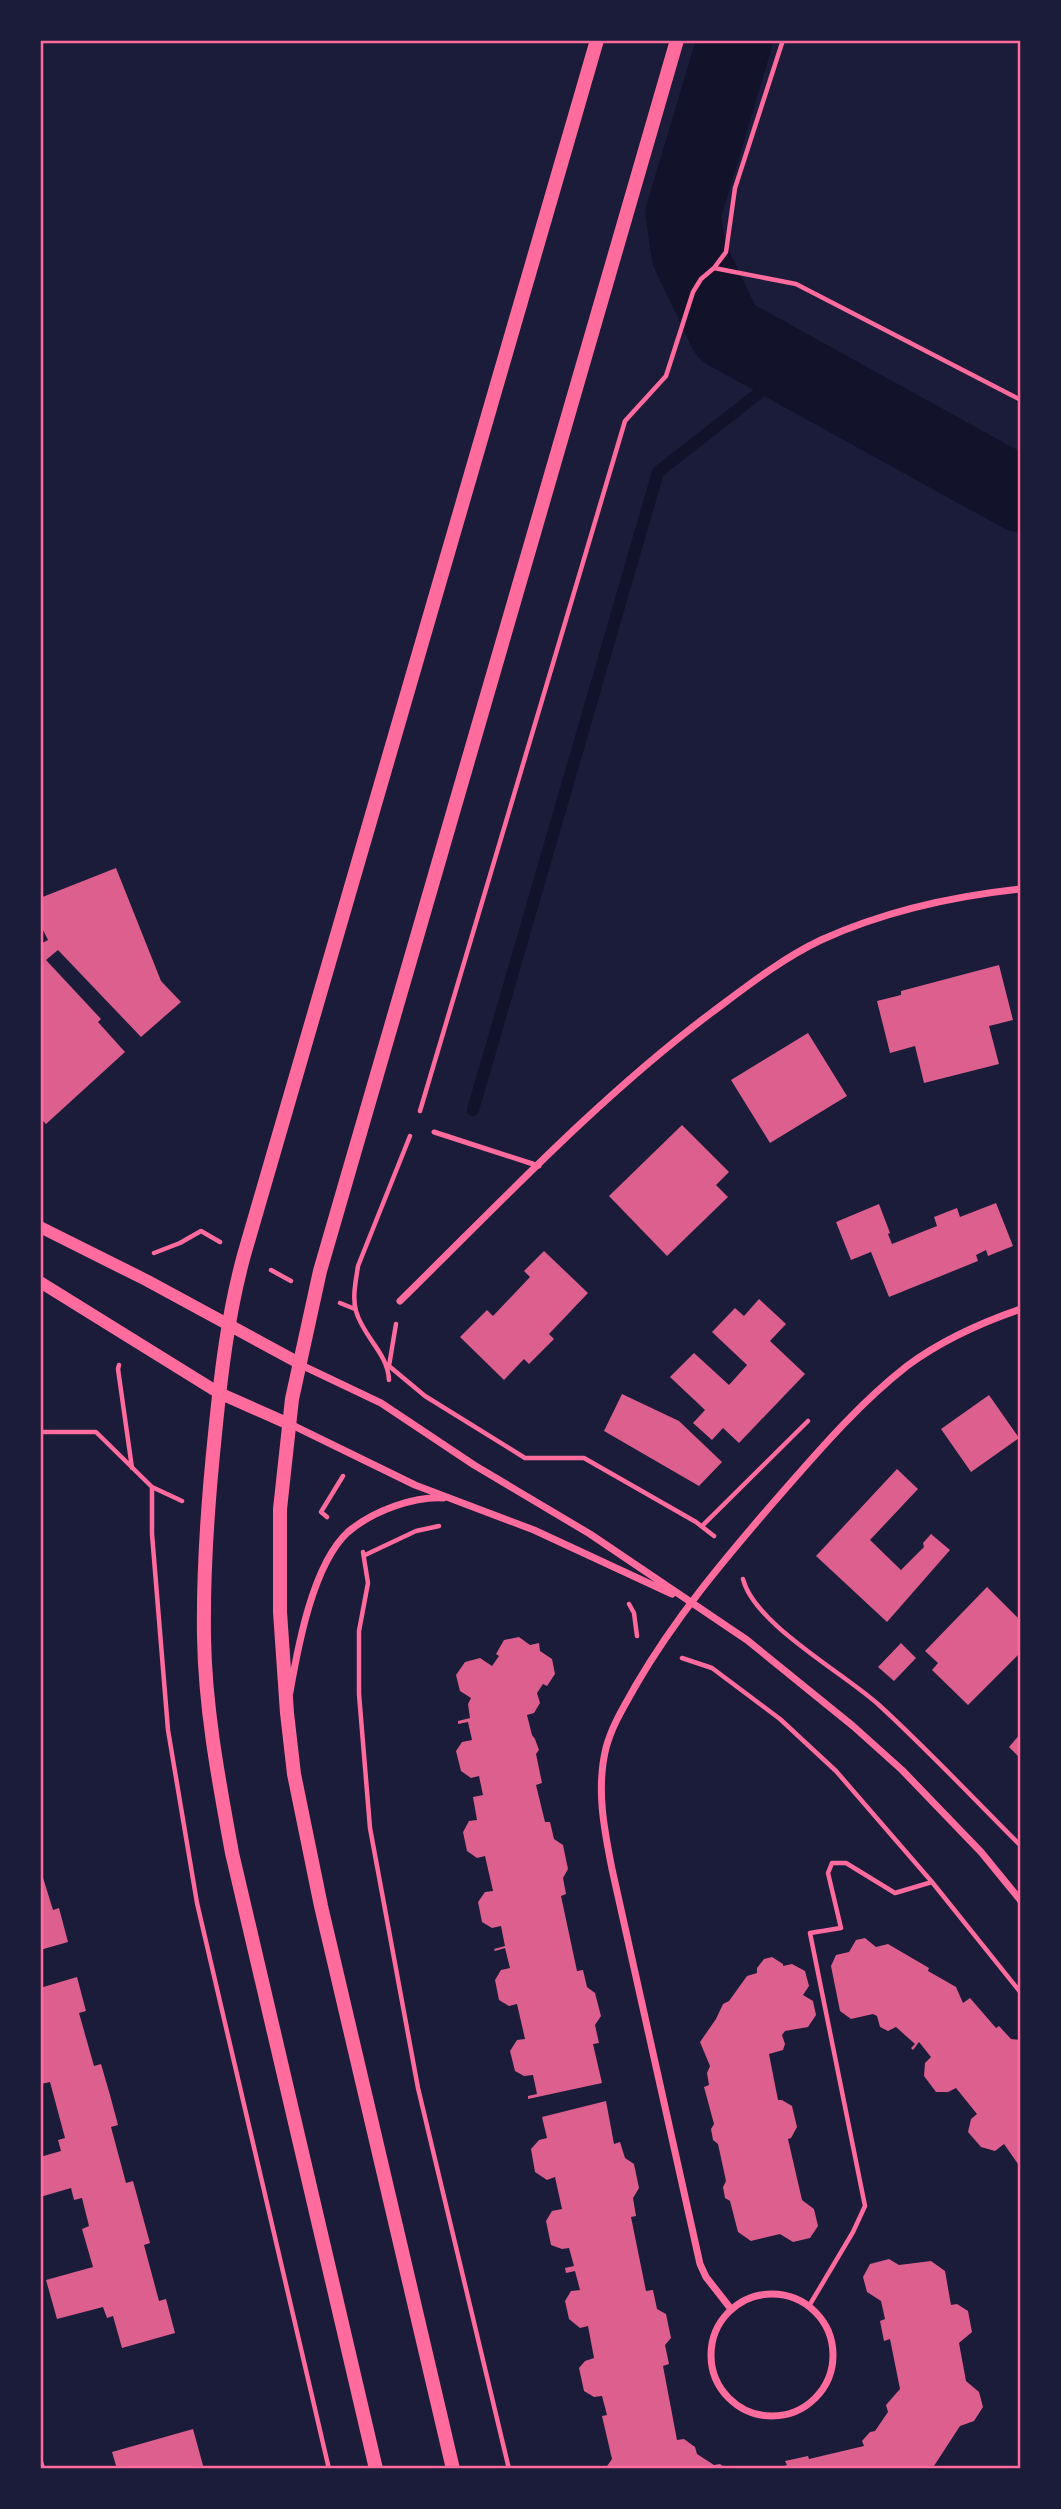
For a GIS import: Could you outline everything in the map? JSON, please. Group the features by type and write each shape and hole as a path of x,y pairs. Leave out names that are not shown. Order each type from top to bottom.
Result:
{"main road":[{"path":"376,2469 235,1866 217,1774 204,1638 209,1505 219,1393 229,1324 244,1255 597,40"},
{"path":"453,2469 321,1906 293,1774 280,1612 280,1509 289,1424 313,1294 677,40"}],"street":[{"path":"400,1301 618,1088 681,1035 783,961 822,940 911,909 953,899 1021,889"},
{"path":"40,1227 380,1403 474,1465 590,1534 747,1640 902,1770 981,1852 1021,1901"},
{"path":"40,1282 219,1393 415,1485 534,1530 690,1602"},
{"path":"731,2309 706,2277 697,2253 615,1882 602,1812 603,1766 610,1738 625,1705 659,1647 690,1602 810,1461 906,1366 940,1343 976,1325 1021,1309"},
{"path":"286,1713 300,1637 326,1561 347,1533 369,1517 402,1504 437,1497 453,1499"},
{"path":"765,2294 788,2296 809,2305 824,2323 831,2337 832,2367 827,2382 813,2400 800,2409 779,2415 756,2414 742,2408 724,2392 716,2379 711,2357 714,2334 731,2309 765,2294"},
{"path":"40,2463 42,2469"}],"lane":[{"path":"434,1132 538,1166"}],"path":[{"path":"418,1118 625,421 666,376 694,292 701,279 726,252 735,188 783,40"},
{"path":"714,268 796,284 1021,400"},
{"path":"388,1366 355,1309 355,1287 358,1266 414,1126"},
{"path":"380,1403 389,1385 388,1366 400,1301"},
{"path":"395,1329 405,1320"},
{"path":"40,1432 96,1432 152,1487 185,1502 209,1505"},
{"path":"321,1512 354,1457"},
{"path":"152,1487 152,1534 168,1730 197,1903 329,2469"},
{"path":"280,1509 321,1512 347,1533 365,1555 368,1583 359,1631 359,1694 370,1828 418,2088 509,2469"},
{"path":"365,1555 416,1531 448,1524"},
{"path":"623,1594 634,1613 638,1637 685,1660 712,1668 780,1719 836,1771 932,1882 1021,1993"},
{"path":"809,2305 853,2232 864,2206 810,1933 841,1928 828,1873 832,1863 846,1863 895,1893 932,1882"}],"building":[{"path":"116,868 161,981 181,1002 141,1037 58,950 46,960 101,1019 98,1022 125,1052 46,1124 40,1118 40,944 48,940 40,924 40,898"},
{"path":"999,965 1013,1020 989,1026 999,1064 924,1083 915,1046 890,1053 877,1001 901,995 901,991"},
{"path":"808,1033 847,1096 770,1143 731,1080"},
{"path":"682,1125 729,1172 716,1185 728,1197 667,1256 609,1196"},
{"path":"996,1203 1013,1246 988,1256 986,1250 976,1255 978,1261 889,1297 871,1252 851,1260 836,1222 879,1204 892,1244 937,1226 934,1217 957,1208 960,1217"},
{"path":"544,1251 588,1293 549,1334 554,1339 529,1364 524,1359 504,1380 460,1337 487,1310 493,1316 530,1277 524,1271"},
{"path":"759,1299 786,1324 770,1341 805,1374 739,1443 723,1428 712,1440 693,1423 705,1410 670,1377 694,1353 729,1385 747,1365 712,1332 735,1308 744,1316"},
{"path":"622,1394 679,1421 722,1462 699,1486 604,1431"},
{"path":"989,1395 1019,1438 971,1472 941,1429"},
{"path":"897,1469 918,1489 870,1540 901,1570 924,1547 923,1543 931,1534 950,1550 887,1622 816,1556"},
{"path":"987,1587 1021,1621 1021,1652 968,1705 932,1670 938,1663 925,1651"},
{"path":"519,1637 530,1645 539,1643 540,1651 552,1659 555,1674 547,1686 543,1684 537,1693 540,1703 534,1713 527,1715 539,1750 536,1754 542,1783 536,1785 545,1822 550,1822 554,1839 563,1845 568,1869 563,1878 566,1894 561,1896 577,1971 583,1970 587,1987 595,1993 601,2016 595,2025 599,2043 593,2044 602,2083 528,2099 528,2096 537,2094 533,2075 524,2076 515,2071 510,2051 517,2040 525,2039 517,2004 509,2006 499,2000 495,1980 501,1970 510,1968 505,1948 494,1949 505,1946 501,1926 492,1928 482,1922 478,1902 485,1892 493,1891 485,1856 477,1858 467,1851 463,1832 469,1821 477,1820 473,1797 483,1795 479,1776 471,1778 461,1771 456,1751 462,1742 472,1740 468,1722 458,1724 458,1721 470,1718 468,1704 471,1698 460,1691 456,1675 465,1662 480,1658 492,1666 499,1656 496,1654 504,1640"},
{"path":"901,1643 916,1658 894,1681 878,1667"},
{"path":"1021,1733 1021,1759 1009,1747"},
{"path":"40,1868 53,1910 59,1908 68,1942 40,1950"},
{"path":"865,1938 876,1947 888,1944 929,1968 928,1971 956,1987 963,2003 970,1998 996,2028 999,2026 1011,2039 1021,2040 1021,2162 1018,2164 1004,2144 995,2151 981,2147 968,2132 971,2119 977,2114 956,2088 948,2092 936,2092 924,2076 925,2063 931,2057 919,2042 913,2050 911,2048 915,2044 896,2027 888,2031 880,2027 877,2016 873,2014 851,2019 840,2011 831,1966 836,1955 849,1952 856,1940"},
{"path":"772,1957 783,1966 792,1964 805,1971 809,1986 803,1995 813,2001 816,2015 808,2027 785,2031 782,2035 785,2044 783,2050 769,2054 778,2100 792,2106 797,2127 788,2139 802,2200 814,2209 818,2226 810,2238 793,2242 780,2234 751,2241 738,2232 730,2201 725,2198 723,2187 726,2181 718,2144 713,2140 711,2129 714,2124 704,2087 709,2085 707,2073 710,2066 700,2042 723,2004 729,2001 747,1976 757,1973 757,1968 764,1959"},
{"path":"77,1977 86,2011 79,2013 94,2066 101,2064 118,2125 111,2127 126,2183 133,2181 150,2243 144,2245 159,2301 166,2299 175,2333 122,2348 113,2316 107,2318 103,2307 57,2319 46,2280 93,2267 82,2229 89,2226 82,2198 74,2200 71,2188 40,2197 40,2157 61,2151 58,2140 65,2138 50,2082 41,2084 40,2081 40,1988"},
{"path":"606,2101 614,2144 620,2142 625,2158 634,2164 639,2188 633,2198 636,2216 631,2217 646,2291 653,2290 657,2309 666,2314 671,2338 665,2345 669,2364 663,2366 677,2440 684,2439 695,2447 697,2454 714,2465 720,2464 727,2469 605,2469 612,2459 602,2416 607,2415 602,2396 594,2397 584,2391 579,2368 585,2361 594,2358 588,2326 580,2328 569,2319 565,2301 571,2291 580,2290 575,2271 566,2273 565,2268 574,2266 569,2248 562,2249 551,2245 546,2221 552,2211 562,2209 555,2177 547,2180 535,2172 531,2149 539,2140 547,2138 542,2117"},
{"path":"889,2259 899,2265 931,2261 945,2271 951,2305 957,2304 968,2311 972,2332 959,2343 966,2381 979,2392 983,2407 974,2421 960,2426 932,2469 776,2469 787,2465 785,2461 808,2456 809,2459 864,2446 862,2441 870,2432 875,2431 888,2412 886,2405 900,2389 890,2339 884,2341 880,2321 885,2319 881,2301 867,2292 863,2277 870,2264"},
{"path":"193,2429 204,2469 117,2469 112,2452"}],"waterway":[{"path":"735,40 683,214 689,254 726,332 1021,495"},
{"path":"473,1110 658,472 791,368"}]}
